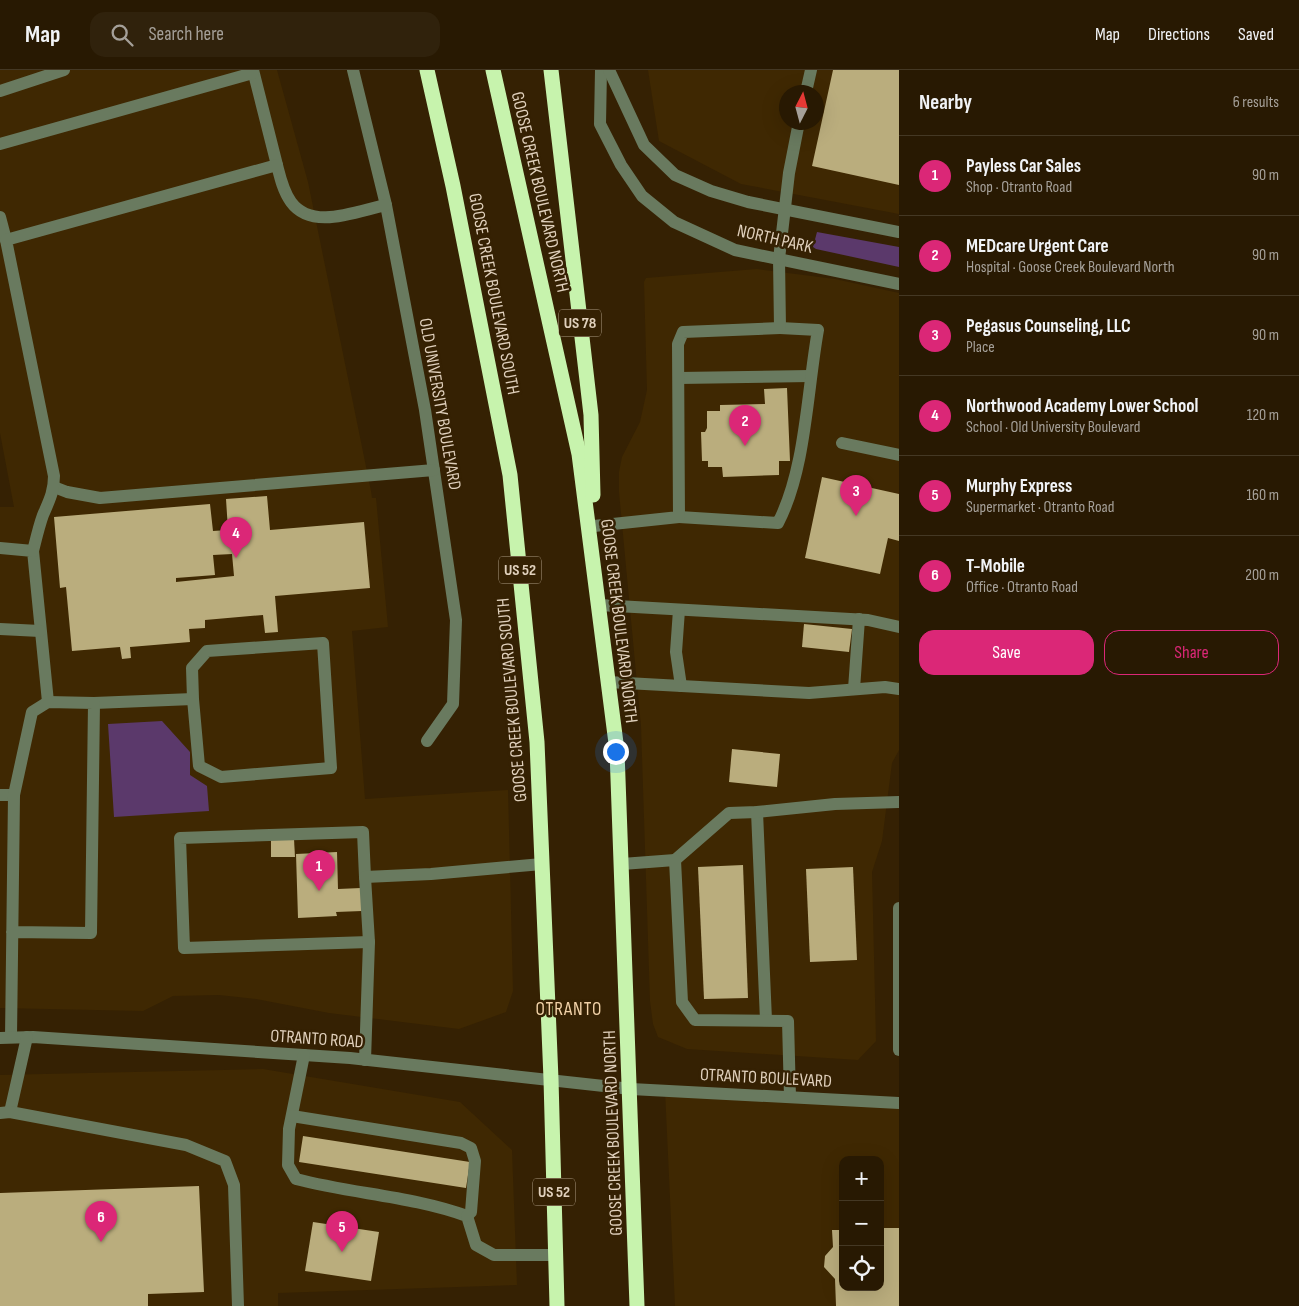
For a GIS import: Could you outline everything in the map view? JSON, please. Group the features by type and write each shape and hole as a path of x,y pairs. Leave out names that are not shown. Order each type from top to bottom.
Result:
{"highway":[{"name":"GOOSE CREEK BOULEVARD SOUTH","path":"427,70 453,186 510,475 537,742 551,1078 557,1306"},
{"name":"GOOSE CREEK BOULEVARD NORTH","path":"493,70 579,454 617,751 631,1088 637,1306"},
{"name":"US 78","path":"551,70 591,415 595,576"}],"street":[{"path":"0,91 64,70"},
{"name":"OLD UNIVERSITY BOULEVARD","path":"352,70 386,205 423,400 456,620 453,704 427,741"},
{"name":"NORTH PARK","path":"601,70 600,124 621,164 642,196 674,222 735,250 899,284"},
{"name":"NORTH PARK","path":"609,70 644,145 675,176 711,191 785,209 899,232"},
{"path":"808,85 811,70"},
{"path":"0,144 253,72 283,186 291,202 304,213 320,218 386,205"},
{"path":"780,328 779,259 792,152 797,130"},
{"path":"6,240 277,165"},
{"path":"0,217 52,463 54,487 32,551 48,702"},
{"path":"594,526 679,517 778,523 788,503 799,458 818,330 780,328 682,332 678,344 679,517"},
{"path":"679,378 810,376"},
{"path":"842,443 899,455"},
{"path":"54,487 67,492 100,498 434,470"},
{"path":"0,548 32,551"},
{"path":"598,605 859,619 899,627"},
{"path":"679,610 676,652 681,686"},
{"path":"854,689 859,619"},
{"path":"0,629 40,631"},
{"path":"323,644 331,768 222,777 199,766 193,699 192,668 207,651 323,644"},
{"path":"608,682 809,693 885,686 899,689"},
{"path":"6,1037 12,932 14,795 32,712 48,702 94,703 193,699"},
{"path":"12,932 92,933 94,703"},
{"path":"0,795 14,795"},
{"path":"622,864 675,860 729,813 835,804 899,802"},
{"path":"757,812 766,1020"},
{"path":"365,1060 369,942 363,832 180,838 184,948 369,942"},
{"path":"675,860 682,1002 695,1020 784,1020 790,1024 790,1097"},
{"path":"365,877 431,874 542,864"},
{"path":"899,908 899,1050"},
{"name":"OTRANTO ROAD","path":"6,1037 304,1055 551,1078 631,1088"},
{"path":"26,1037 5,1113 186,1145 225,1161 234,1185 238,1306"},
{"path":"304,1055 289,1129 288,1165 296,1179 332,1188 439,1206 467,1216"},
{"name":"OTRANTO BOULEVARD","path":"631,1088 899,1103"},
{"path":"292,1116 461,1143 471,1148 475,1161 471,1212 467,1216"},
{"path":"467,1216 476,1245 494,1255 556,1255"}],"shaded area":[{"path":"0,70 277,70 308,182 372,498 376,498 388,627 352,631 365,799 508,790 513,991 506,1012 459,1029 329,1013 256,999 219,995 173,996 143,1011 0,1008 0,507 14,507 0,433"},
{"path":"648,70 899,70 899,214 741,184 659,141"},
{"path":"817,232 899,247 899,267 816,249 813,247"},
{"path":"757,269 835,279 899,293 899,750 892,763 882,841 872,872 876,1041 858,1060 687,1049 658,1037 653,1024 650,1001 641,726 619,492 619,472 622,457 640,422 647,390 644,282 646,278"},
{"path":"162,721 190,752 190,775 207,786 209,811 114,817 108,724"},
{"path":"263,1069 460,1102 512,1150 517,1285 278,1293 278,1306 0,1306 0,1075"},
{"path":"665,1090 899,1103 899,1306 675,1306"}],"building":[{"path":"833,70 899,70 899,185 812,166 820,130 824,130 824,111"},
{"path":"787,388 790,461 779,461 779,475 723,477 722,467 708,467 708,461 702,461 701,432 705,432 707,428 707,411 720,411 720,405 765,404 764,389"},
{"path":"822,477 899,494 899,541 888,538 880,574 805,558"},
{"path":"267,496 270,530 364,522 370,588 275,596 278,632 265,633 263,615 205,620 205,628 189,629 190,642 130,647 131,658 122,659 120,647 72,651 66,587 60,588 54,517 210,504 213,531 228,530 226,499","holes":["232,554 234,576 176,582 176,578 215,575 213,555"]},
{"path":"804,624 852,629 849,652 802,647"},
{"path":"732,749 780,754 777,787 729,782"},
{"path":"271,839 294,839 295,857 271,857"},
{"path":"337,852 338,889 361,888 362,911 336,912 337,916 298,918 296,854"},
{"path":"743,865 748,998 704,999 698,867"},
{"path":"853,867 857,960 810,962 806,869"},
{"path":"303,1136 470,1162 466,1188 299,1162"},
{"path":"199,1186 204,1292 148,1294 148,1306 0,1306 0,1193"},
{"path":"313,1222 379,1232 371,1281 305,1271"},
{"path":"884,1228 899,1228 899,1306 836,1306 835,1279 824,1267 825,1256 833,1247 832,1230 839,1230 839,1291 884,1291"}],"place":[{"name":"MEDcare Urgent Care","path":"745,446"},
{"name":"Pegasus Counseling, LLC","path":"856,516"},
{"name":"Northwood Academy Lower School","path":"236,558"},
{"name":"Payless Car Sales","path":"319,891"},
{"name":"T-Mobile","path":"101,1242"},
{"name":"Murphy Express","path":"342,1252"}],"district":[{"name":"OTRANTO","path":"569,1009"}]}
